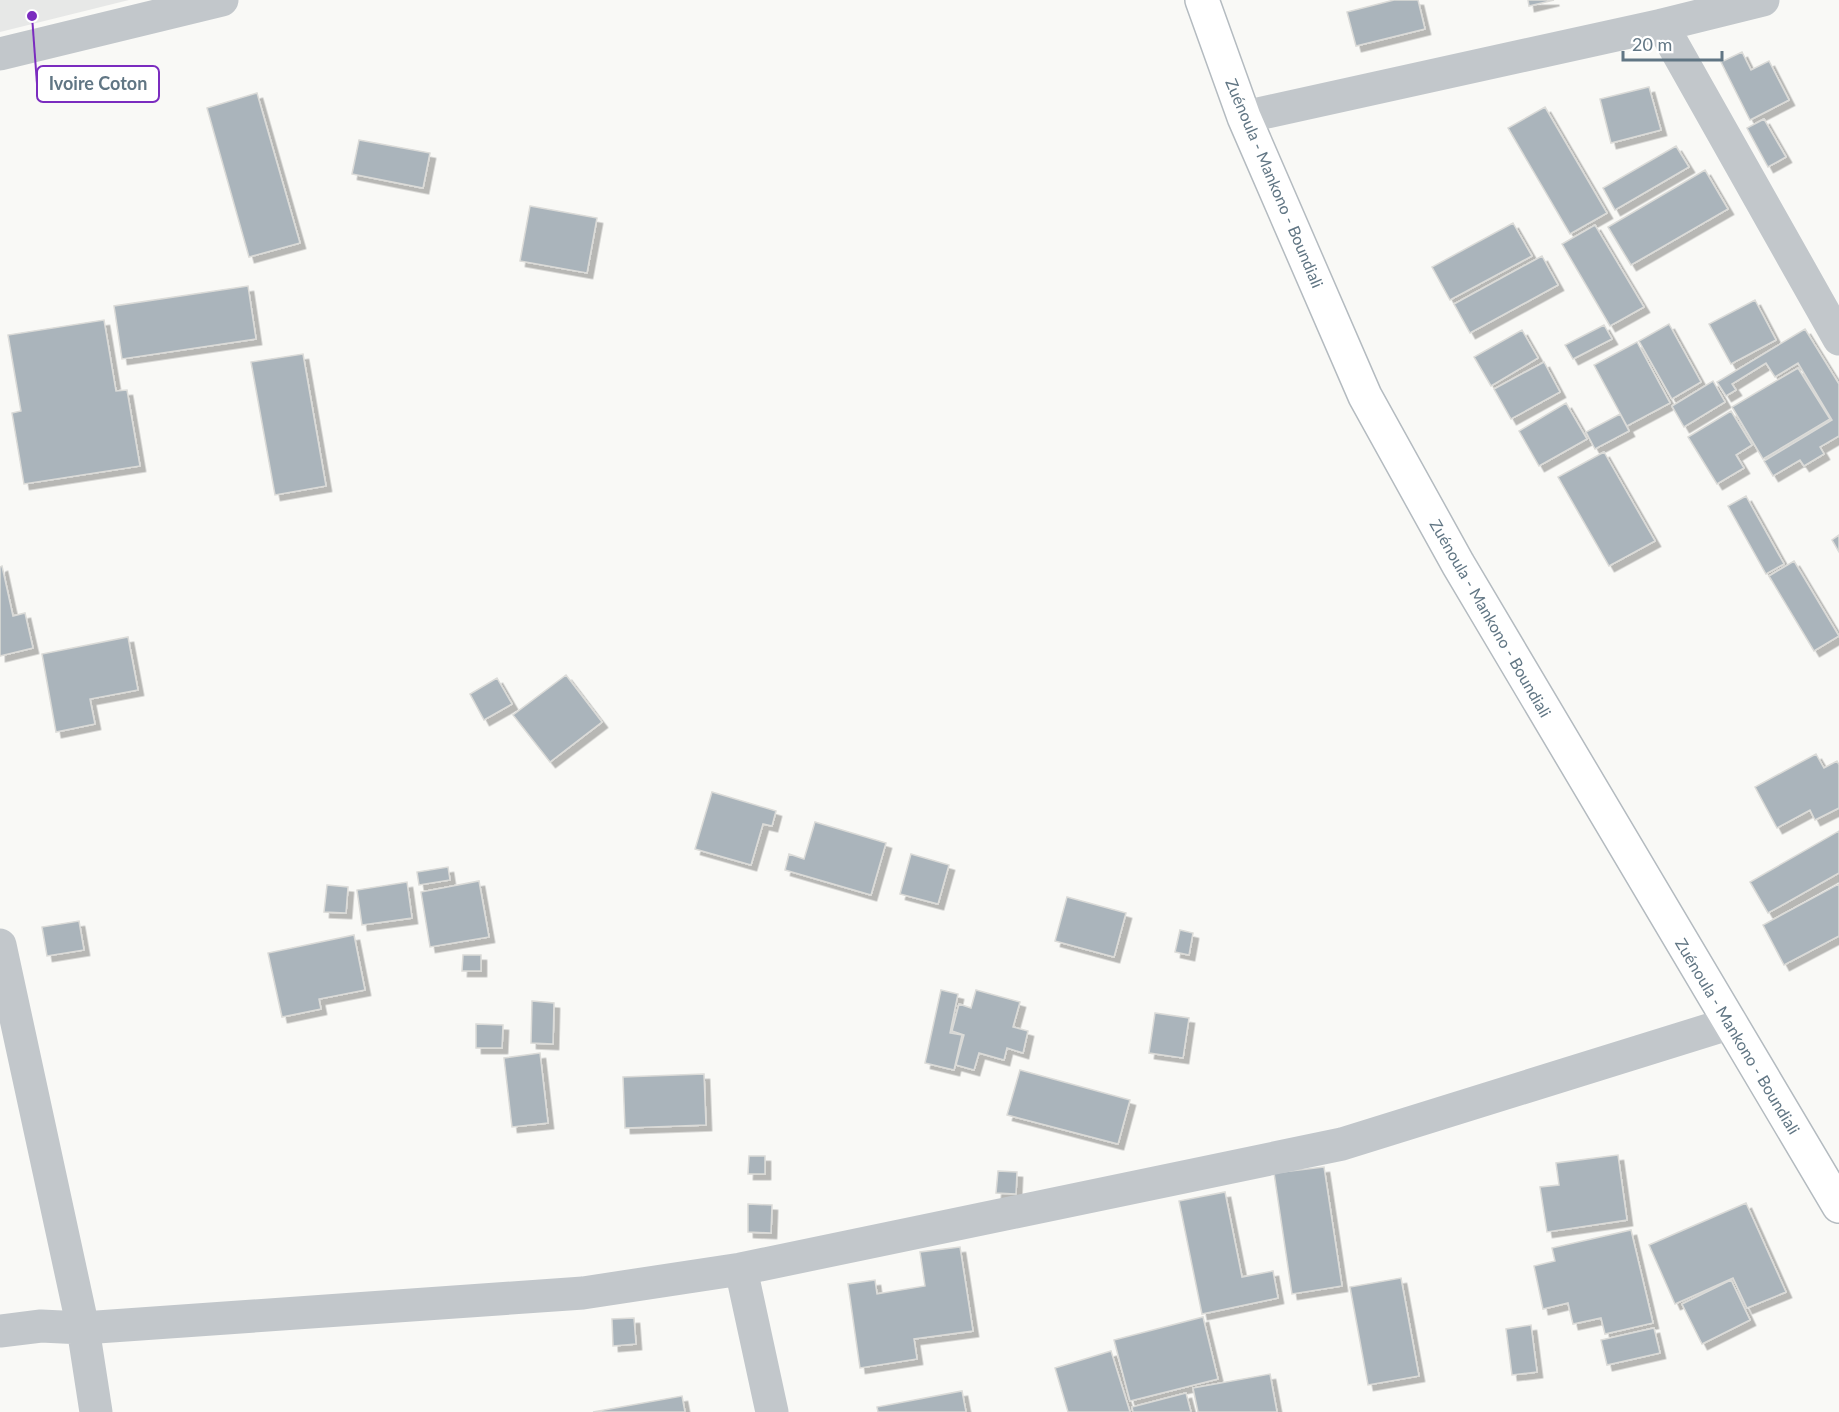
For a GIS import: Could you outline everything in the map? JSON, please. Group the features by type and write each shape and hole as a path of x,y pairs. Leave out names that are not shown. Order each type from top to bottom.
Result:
{"main road":[{"name":"Zuénoula - Mankono - Boundiali","path":"1202,0 1244,117 1365,396 1458,564 1839,1206"}],"street":[{"path":"0,54 222,0"},
{"path":"1244,117 1662,25 1763,0"},
{"path":"1662,25 1839,339"},
{"path":"0,945 83,1328 96,1412"},
{"path":"0,1331 41,1326 83,1328 583,1293 741,1269 1342,1144 1731,1023"},
{"path":"741,1269 772,1412"}],"shaded area":[{"path":"0,0 129,0 0,32"}],"building":[{"path":"1394,0 1418,0 1425,29 1356,46 1347,12"},
{"path":"1528,0 1554,0 1529,6"},
{"path":"1742,52 1751,70 1769,61 1789,100 1750,120 1721,62"},
{"path":"1649,87 1661,130 1611,143 1600,99"},
{"path":"257,93 300,243 249,257 207,108"},
{"path":"1545,107 1607,213 1570,234 1508,128"},
{"path":"1764,119 1786,157 1768,167 1747,128"},
{"path":"359,140 430,153 423,188 352,174"},
{"path":"1676,146 1689,167 1615,210 1603,188"},
{"path":"1705,170 1728,209 1631,265 1608,227"},
{"path":"530,206 597,218 587,273 520,261"},
{"path":"1513,223 1532,256 1450,300 1432,267"},
{"path":"1595,225 1644,307 1610,326 1562,244"},
{"path":"1542,256 1558,285 1470,333 1454,304"},
{"path":"248,286 256,339 122,359 114,306"},
{"path":"1755,300 1776,340 1731,364 1709,324"},
{"path":"104,320 116,391 127,390 140,466 24,484 12,413 21,411 8,335"},
{"path":"1669,324 1701,382 1672,399 1639,341"},
{"path":"1604,325 1612,339 1573,359 1565,345"},
{"path":"1805,329 1839,384 1839,436 1820,447 1824,454 1804,466 1800,460 1773,476 1764,461 1832,420 1798,363 1775,377 1766,363 1732,384 1736,390 1726,396 1717,382"},
{"path":"1522,330 1538,358 1491,386 1474,357"},
{"path":"1637,342 1670,403 1627,426 1594,365"},
{"path":"303,354 326,486 275,495 251,362"},
{"path":"1544,362 1560,392 1511,419 1494,389"},
{"path":"1798,368 1830,419 1763,459 1732,407"},
{"path":"1713,381 1725,402 1684,427 1672,406"},
{"path":"1566,403 1587,439 1539,466 1519,431"},
{"path":"1731,411 1752,445 1736,455 1744,468 1717,484 1688,437"},
{"path":"1620,414 1629,431 1595,449 1586,432"},
{"path":"1604,452 1655,541 1609,566 1558,477"},
{"path":"1746,496 1784,564 1766,574 1728,506"},
{"path":"1839,535 1839,552 1832,540"},
{"path":"1794,561 1839,636 1814,651 1769,576"},
{"path":"2,566 13,616 25,613 33,648 0,656 0,567"},
{"path":"128,637 138,690 90,699 95,724 56,732 42,654"},
{"path":"566,675 602,722 550,762 513,715"},
{"path":"497,678 512,704 484,720 470,694"},
{"path":"1816,754 1824,768 1837,761 1839,765 1839,808 1815,820 1810,810 1777,828 1755,787"},
{"path":"712,792 776,811 772,826 763,824 751,865 695,849"},
{"path":"815,822 886,843 871,895 785,870 789,854 804,859"},
{"path":"1839,831 1839,873 1768,913 1750,882"},
{"path":"911,854 949,865 938,904 900,894"},
{"path":"448,867 450,880 419,885 417,872"},
{"path":"479,881 489,937 430,947 421,892"},
{"path":"407,882 412,918 362,925 357,890"},
{"path":"1839,884 1839,936 1784,965 1763,925"},
{"path":"327,885 348,887 346,913 324,912"},
{"path":"1067,897 1126,913 1114,957 1055,941"},
{"path":"79,921 84,950 47,956 42,927"},
{"path":"1180,930 1193,933 1189,955 1175,952"},
{"path":"354,935 365,990 319,999 321,1009 282,1017 268,953"},
{"path":"463,955 481,955 481,971 462,971"},
{"path":"941,990 958,994 950,1033 962,1035 954,1070 925,1063"},
{"path":"976,990 1020,1002 1013,1027 1028,1031 1023,1053 1007,1048 1004,1060 979,1053 974,1070 956,1065 964,1035 952,1031 959,1004 971,1008"},
{"path":"532,1001 554,1003 553,1044 531,1043"},
{"path":"1155,1013 1189,1018 1183,1058 1149,1053"},
{"path":"476,1024 503,1025 502,1048 476,1048"},
{"path":"540,1053 548,1123 512,1127 504,1058"},
{"path":"1020,1070 1130,1100 1118,1144 1007,1115"},
{"path":"704,1074 706,1125 625,1128 623,1077"},
{"path":"1618,1155 1627,1220 1547,1232 1540,1187 1559,1185 1556,1163"},
{"path":"749,1156 765,1156 765,1174 748,1174"},
{"path":"1324,1167 1342,1286 1292,1294 1274,1173"},
{"path":"998,1171 1017,1172 1016,1194 996,1193"},
{"path":"1225,1192 1242,1277 1273,1271 1278,1298 1202,1314 1179,1201"},
{"path":"1746,1203 1786,1292 1747,1308 1733,1278 1675,1304 1649,1245"},
{"path":"748,1204 772,1205 771,1233 748,1232"},
{"path":"1631,1230 1653,1323 1605,1334 1601,1318 1573,1324 1568,1303 1543,1309 1534,1266 1555,1261 1552,1248"},
{"path":"960,1247 973,1331 914,1339 917,1359 860,1368 848,1284 875,1280 877,1294 925,1286 920,1252"},
{"path":"1401,1278 1419,1376 1368,1385 1350,1287"},
{"path":"1731,1280 1750,1320 1702,1344 1682,1304"},
{"path":"1203,1317 1218,1379 1130,1401 1114,1340"},
{"path":"634,1318 636,1344 613,1346 612,1319"},
{"path":"1531,1325 1537,1372 1512,1375 1506,1329"},
{"path":"1654,1328 1660,1353 1607,1365 1601,1340"},
{"path":"1111,1351 1130,1412 1068,1412 1055,1368"},
{"path":"1270,1374 1277,1412 1198,1412 1193,1388"},
{"path":"962,1391 966,1412 878,1412 877,1407"},
{"path":"1186,1393 1191,1412 1133,1412 1132,1407"},
{"path":"682,1396 685,1412 593,1412"}],"place":[{"name":"Ivoire Coton","path":"32,16"}]}
